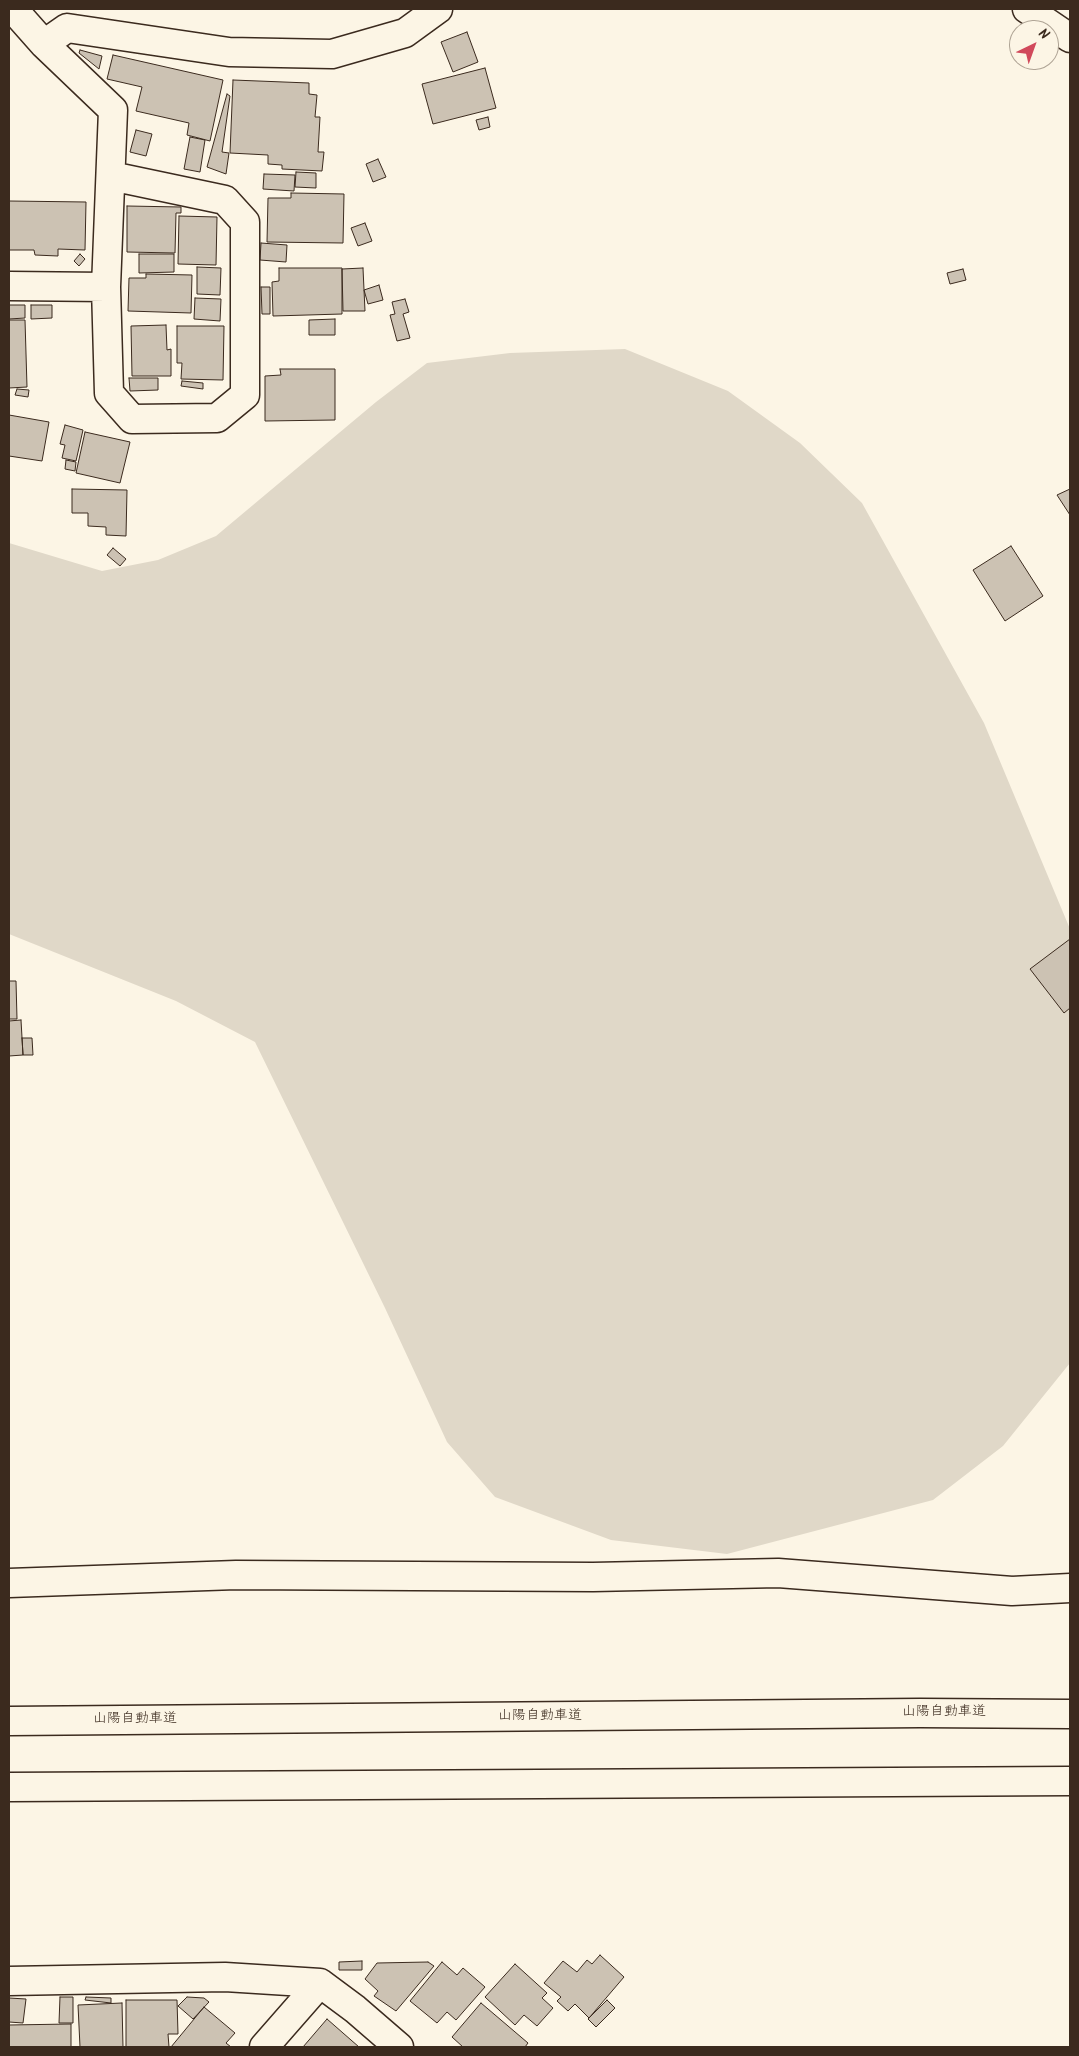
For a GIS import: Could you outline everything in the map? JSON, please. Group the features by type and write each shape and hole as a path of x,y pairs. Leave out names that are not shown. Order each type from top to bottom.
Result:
{"main road":[{"path":"12,9 44,44 113,110 106,287 109,393 132,419 217,418 245,395 245,222 225,200 111,176"},
{"path":"44,44 67,28 229,52 332,54 405,33 438,9"},
{"path":"1027,9 1070,38"},
{"path":"9,286 106,287"},
{"path":"9,1583 236,1575 592,1577 778,1573 1012,1591 1070,1588"},
{"name":"山陽自動車道","path":"9,1721 920,1712 1070,1714"},
{"path":"9,1787 1070,1781"},
{"path":"9,1981 226,1977 320,1983 399,2047"},
{"path":"264,2047 320,1983"}],"shaded area":[{"path":"625,349 728,391 800,443 862,503 984,723 1070,929 1070,1363 1003,1446 933,1500 727,1554 611,1540 495,1497 447,1442 385,1308 255,1042 176,1001 9,934 9,543 102,571 158,560 216,536 376,402 427,363 510,353"}],"building":[{"path":"467,32 478,62 453,72 441,42"},
{"path":"80,50 102,56 99,69 79,53"},
{"path":"113,55 223,80 210,141 187,135 189,123 136,111 142,87 107,79"},
{"path":"485,68 496,108 433,124 422,84"},
{"path":"233,80 309,83 309,94 317,95 315,117 320,117 318,152 324,152 322,171 282,169 282,165 268,164 268,155 230,153"},
{"path":"227,94 230,96 222,152 229,153 226,174 207,167"},
{"path":"488,117 490,127 479,130 476,120"},
{"path":"136,130 152,134 146,156 130,152"},
{"path":"190,137 205,140 200,172 184,169"},
{"path":"378,159 386,177 373,182 366,164"},
{"path":"296,172 316,173 316,188 295,187"},
{"path":"264,174 295,175 294,191 263,189"},
{"path":"291,193 344,194 343,243 267,242 268,198 291,198"},
{"path":"9,201 86,202 85,250 58,249 58,256 35,255 34,250 9,250"},
{"path":"127,206 181,207 181,213 176,213 175,253 127,252"},
{"path":"179,216 217,217 216,265 178,264"},
{"path":"365,223 372,241 358,246 351,228"},
{"path":"261,243 287,245 286,262 260,260"},
{"path":"80,254 85,259 79,266 74,261"},
{"path":"139,254 174,254 174,272 139,273"},
{"path":"197,267 221,268 220,295 197,294"},
{"path":"279,268 342,268 342,314 273,316 272,282 279,281"},
{"path":"363,268 365,311 343,311 342,269"},
{"path":"963,269 966,280 950,284 947,273"},
{"path":"146,274 192,275 191,313 128,311 129,278 146,278"},
{"path":"379,285 383,300 368,304 364,290"},
{"path":"261,287 270,287 270,314 262,314"},
{"path":"195,298 221,299 220,321 194,319"},
{"path":"405,299 409,312 403,314 410,338 397,341 390,315 395,314 392,302"},
{"path":"9,305 25,305 25,318 9,319"},
{"path":"31,305 52,305 52,318 31,319"},
{"path":"335,319 335,335 309,335 309,320"},
{"path":"9,320 25,320 27,387 9,388"},
{"path":"166,325 167,350 171,349 171,376 132,376 131,326"},
{"path":"177,326 224,326 223,380 181,379 182,363 177,363"},
{"path":"280,369 335,369 335,420 265,421 265,376 281,375"},
{"path":"129,378 158,378 158,390 130,391"},
{"path":"182,381 203,383 203,389 181,386"},
{"path":"17,389 29,390 28,397 15,395"},
{"path":"9,415 49,422 42,461 9,456"},
{"path":"65,425 83,430 76,461 62,458 65,445 60,444"},
{"path":"85,432 130,442 120,483 76,473"},
{"path":"66,460 76,462 75,471 65,469"},
{"path":"72,489 127,490 126,536 106,535 106,527 88,526 88,513 72,513"},
{"path":"1070,489 1070,515 1057,495"},
{"path":"1011,546 1043,596 1005,621 973,570"},
{"path":"113,548 126,559 120,566 107,555"},
{"path":"1070,939 1070,1008 1064,1013 1030,969"},
{"path":"9,981 16,981 17,1019 9,1019"},
{"path":"21,1020 23,1055 9,1056 9,1021"},
{"path":"22,1038 32,1038 33,1055 23,1055"},
{"path":"600,1955 624,1977 589,2018 575,2004 568,2011 557,2001 561,1997 544,1983 563,1961 577,1972 587,1960 592,1964"},
{"path":"362,1961 362,1970 339,1970 339,1962"},
{"path":"428,1962 434,1966 396,2011 374,1996 378,1991 365,1979 377,1963"},
{"path":"442,1962 457,1975 463,1968 485,1987 456,2020 447,2012 437,2023 410,2001"},
{"path":"515,1964 547,1993 542,1998 553,2008 537,2026 524,2015 515,2025 485,1997"},
{"path":"60,1997 73,1997 73,2023 59,2023"},
{"path":"86,1997 111,1998 111,2003 85,2000"},
{"path":"187,1997 204,1998 209,2002 193,2019 178,2006"},
{"path":"9,1998 26,1999 23,2023 9,2022"},
{"path":"126,2000 177,2000 178,2034 168,2034 169,2047 126,2047"},
{"path":"607,2000 615,2008 596,2027 588,2019"},
{"path":"122,2003 123,2047 80,2047 78,2005"},
{"path":"481,2003 528,2043 525,2047 463,2047 452,2037"},
{"path":"204,2007 235,2033 226,2043 231,2047 171,2047"},
{"path":"327,2019 359,2047 303,2047"},
{"path":"71,2024 71,2047 9,2047 9,2025"}]}
